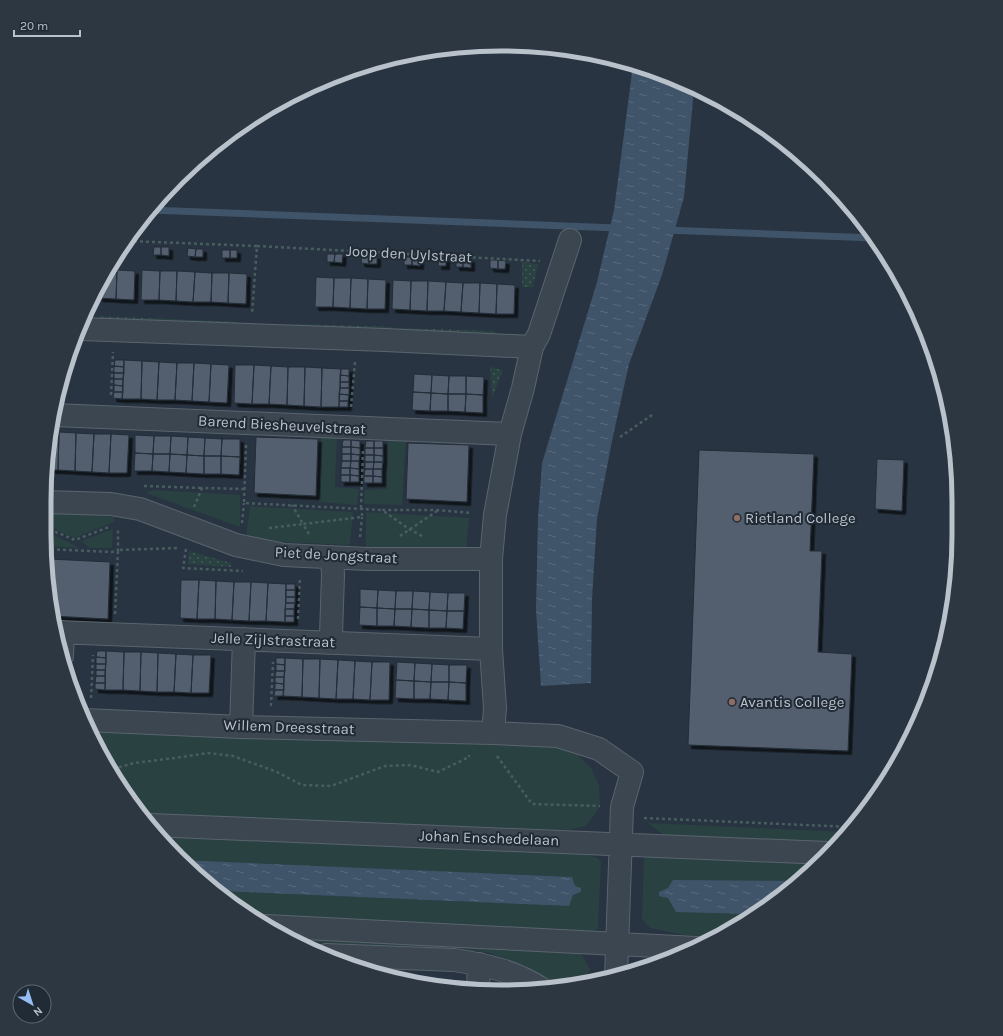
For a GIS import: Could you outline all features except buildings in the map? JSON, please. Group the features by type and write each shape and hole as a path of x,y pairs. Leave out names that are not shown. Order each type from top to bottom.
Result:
{"street":[{"path":"493,733 494,708 491,649 491,559 495,515 510,434 532,348 539,334 570,240"},
{"path":"85,329 356,339 532,348"},
{"name":"Barend Biesheuvelstraat","path":"60,415 510,434"},
{"name":"Piet de Jongstraat","path":"51,502 111,504 124,515 140,509 239,546 284,555 368,559 491,559"},
{"path":"327,557 333,575 330,635 328,643"},
{"name":"Jelle Zijlstrastraat","path":"62,632 491,649"},
{"path":"242,727 244,639"},
{"name":"Willem Dreesstraat","path":"91,720 242,727 558,736 599,749 632,772 622,813"},
{"path":"616,970 622,813"},
{"name":"Johan Enschedelaan","path":"157,825 820,853"},
{"path":"279,927 683,947"},
{"path":"342,956 454,960 479,964 506,981 521,984"},
{"path":"478,984 479,964"}],"path":[{"name":"Joop den Uylstraat","path":"134,241 562,262"},
{"path":"251,335 257,246"},
{"path":"303,524 362,517 357,428 356,339"},
{"path":"109,417 113,351"},
{"path":"620,437 652,415"},
{"path":"242,524 247,423"},
{"path":"83,698 91,699 104,634 124,515 135,485 244,489"},
{"path":"186,527 202,488"},
{"path":"244,503 382,510 437,510 495,515"},
{"path":"292,505 303,524 327,557"},
{"path":"382,510 409,529 428,539"},
{"path":"397,537 437,510"},
{"path":"51,530 75,540 111,526"},
{"path":"52,549 112,552 118,550 186,548 183,568 246,571"},
{"path":"297,642 300,573"},
{"path":"242,703 271,706 274,641"},
{"path":"493,733 488,744 532,804 622,813 645,818 844,827"},
{"path":"116,768 134,763 208,753 233,756 277,772 302,785 331,786 385,766 411,765 438,772 469,757 470,750"}],"green space":[{"path":"522,262 538,264 533,287 522,287"},
{"path":"99,316 238,322 237,327 99,322"},
{"path":"296,324 393,327 392,333 295,330"},
{"path":"398,328 495,331 494,337 397,333"},
{"path":"490,367 503,370 492,398"},
{"path":"321,434 337,434 335,487 359,489 357,505 319,502"},
{"path":"388,436 406,438 402,505 364,504 365,490 387,489"},
{"path":"153,490 240,495 240,527 146,493"},
{"path":"250,506 353,512 350,545 278,542 246,537"},
{"path":"51,512 114,517 114,522 74,538 51,527"},
{"path":"366,512 469,518 466,551 366,549"},
{"path":"113,529 112,548 90,548 81,541"},
{"path":"51,534 80,548 51,546"},
{"path":"189,551 231,563 231,567 188,564"},
{"path":"94,727 551,746 573,750 591,768 599,785 600,804 596,813 586,826 568,830 150,816 111,760"},
{"path":"648,823 840,832 828,845 763,845 669,839"},
{"path":"163,832 577,852 598,858 601,862 598,928 594,932 267,919 226,891 568,906 573,895 581,892 580,888 575,886 572,877 191,860"},
{"path":"652,851 814,859 776,892 727,925 706,936 685,935 650,928 642,919 644,857"},
{"path":"291,933 581,953 590,969 588,976 553,982 525,966 490,953 453,948 310,942"}],"water":[{"path":"632,71 674,85 694,94 684,197 662,275 629,364 597,519 592,599 591,683 541,686 536,610 538,517 542,463 597,282 614,210"},
{"path":"191,860 572,877 575,886 581,888 581,892 573,895 569,906 226,891"},
{"path":"673,880 789,881 744,914 676,912 668,898 659,896 659,892 668,888"}],"waterway":[{"path":"158,210 618,228"},
{"path":"666,230 867,238"}],"place":[{"name":"Rietland College","path":"737,518"},
{"name":"Avantis College","path":"732,702"}]}
